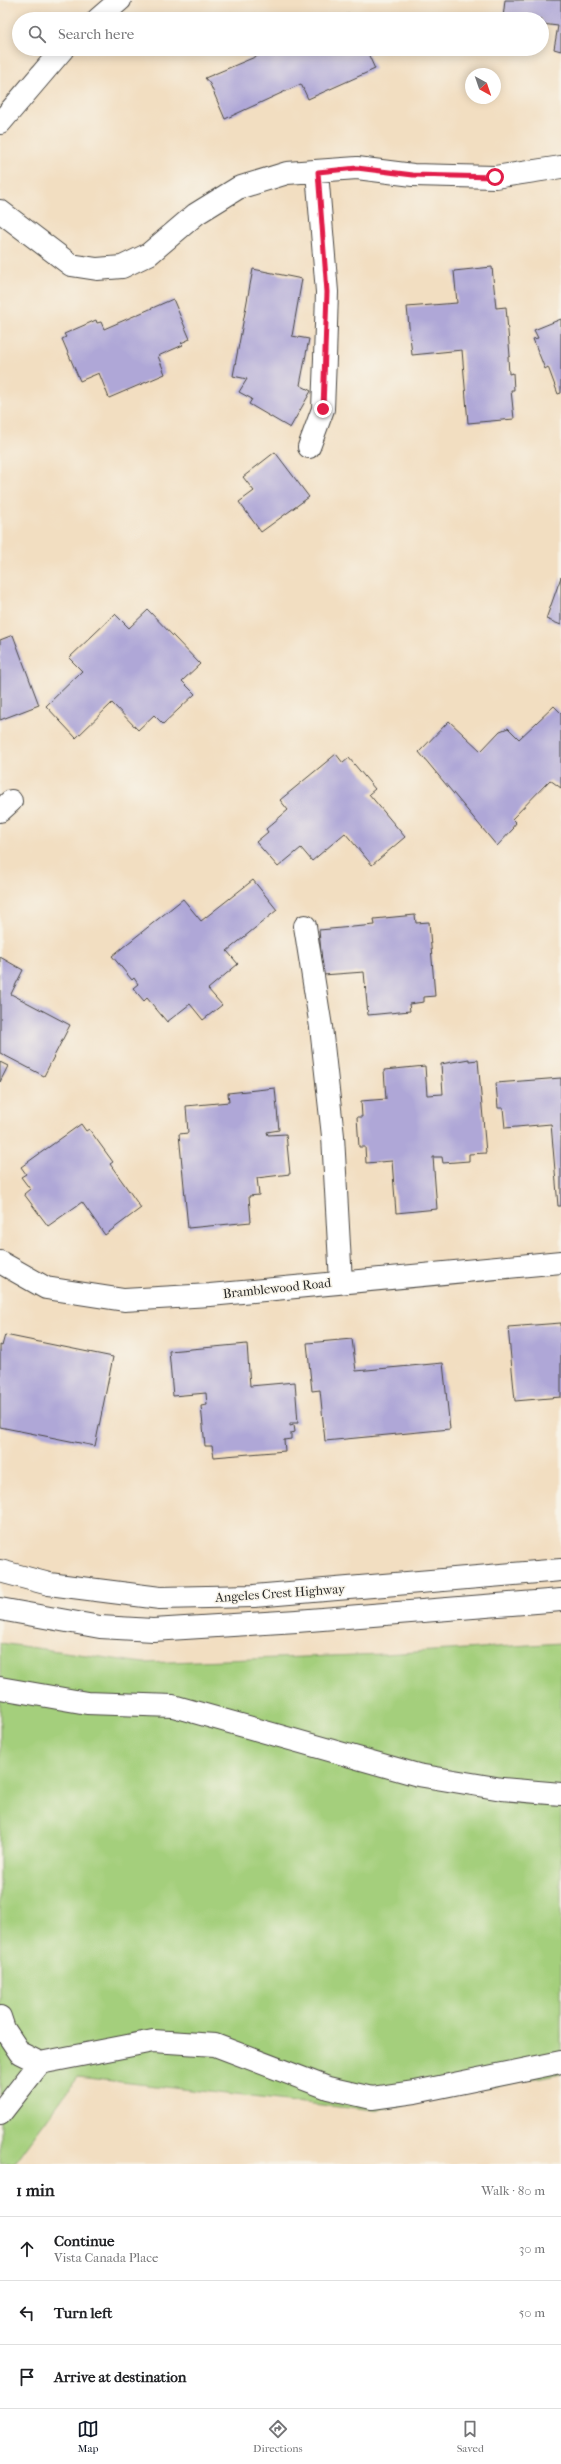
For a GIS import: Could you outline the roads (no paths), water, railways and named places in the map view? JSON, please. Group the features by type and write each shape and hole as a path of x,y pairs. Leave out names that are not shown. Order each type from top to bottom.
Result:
{"main road":[{"path":"106,12 120,0"},
{"path":"0,123 57,56"},
{"path":"0,211 71,265 97,269 122,267 149,254 196,214 238,188 287,173 318,172 357,168 413,175 495,177 561,167"},
{"path":"309,447 323,409 325,358 327,292 318,172"},
{"path":"305,926 321,1027 333,1136 342,1282"},
{"name":"Bramblewood Road","path":"0,1262 46,1288 124,1300 210,1295 561,1262"},
{"name":"Angeles Crest Highway","path":"0,1571 50,1584 160,1598 254,1596 561,1570"},
{"path":"0,1609 100,1627 153,1630 296,1621 561,1600"},
{"path":"0,1688 87,1703 173,1706 418,1775 502,1789 561,1794"},
{"path":"0,2017 4,2029 20,2053 40,2063 153,2041 215,2045 328,2088 372,2098 415,2092 561,2062"},
{"path":"0,2114 40,2063"}]}
